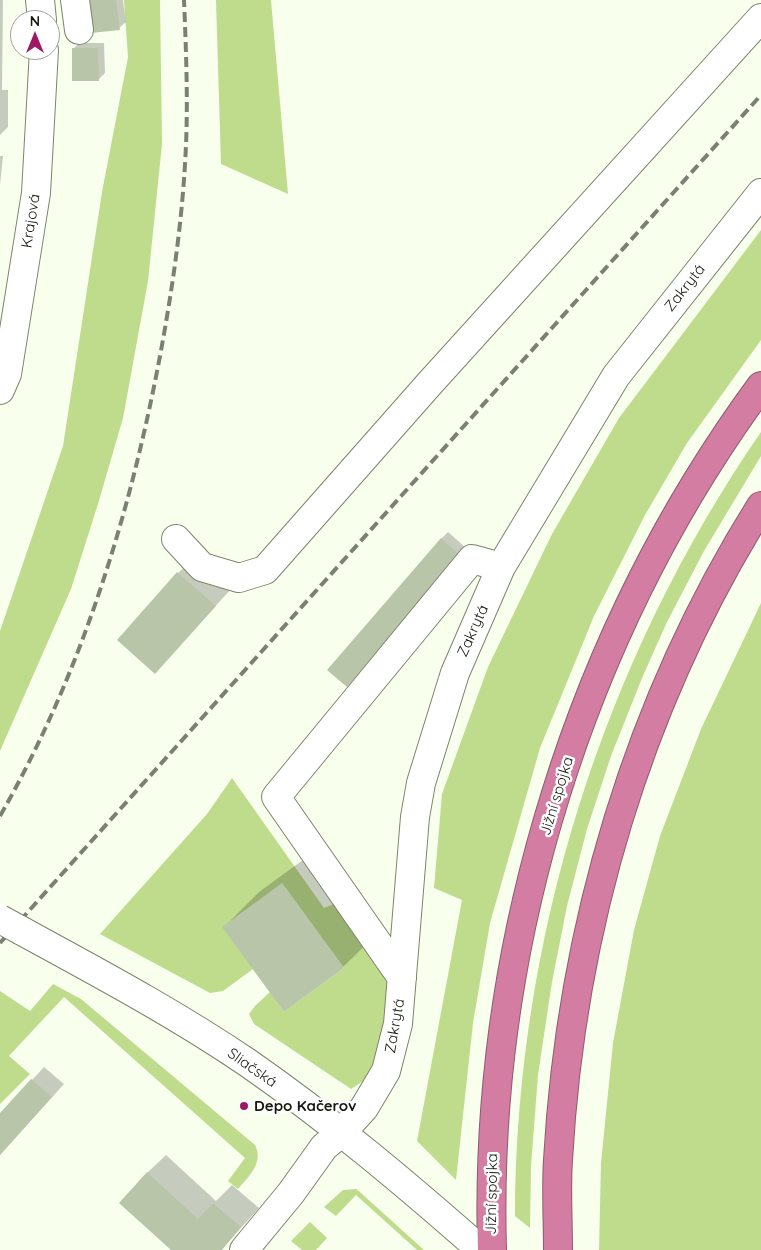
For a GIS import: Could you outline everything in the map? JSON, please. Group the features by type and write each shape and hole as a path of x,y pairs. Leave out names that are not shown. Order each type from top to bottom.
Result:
{"highway":[{"name":"Jižní spojka","path":"492,1250 490,1198 495,1111 502,1038 514,965 544,838 571,750 597,680 627,612 663,541 703,472 761,386"},
{"path":"558,1250 557,1162 563,1090 572,1018 601,876 639,755 673,671 704,606 761,506"}],"street":[{"path":"75,0 79,30"},
{"path":"176,539 202,567 238,578 265,570 430,383 761,18"},
{"name":"Krajová","path":"0,390 7,374 36,193 43,60"},
{"name":"Zakrytá","path":"244,1250 291,1193 324,1147 342,1132 364,1108 386,1071 398,1024 416,817 421,783 428,755 455,672 501,567 616,376 761,193"},
{"path":"402,978 276,797 472,559 501,567"},
{"name":"Sliačská","path":"0,919 188,1024 248,1063 342,1132 481,1250"}],"green space":[{"path":"124,0 160,0 162,144 148,281 123,418 98,504 71,589 0,751 0,631 63,446 102,192 128,57"},
{"path":"216,0 271,0 288,194 221,164"},
{"path":"761,230 761,340 687,443 645,515 594,616 540,748 490,923 473,1023 456,1180 417,1141 462,900 434,888 442,794 488,667 552,534 619,418"},
{"path":"761,432 761,456 704,551 667,622 642,678 611,756 587,829 567,906 552,982 538,1075 531,1166 530,1228 515,1216 519,1112 532,1008 552,906 579,806 614,707 656,612 705,520"},
{"path":"761,603 761,1250 599,1250 601,1163 613,1043 634,930 660,836 701,729"},
{"path":"232,778 324,908 336,903 387,979 387,1004 378,1058 365,1080 351,1089 254,1024 249,1014 270,992 284,1012 344,968 282,883 253,969 223,991 210,993 100,934 207,814"},
{"path":"53,984 81,999 255,1145 258,1158 254,1169 238,1189 228,1181 245,1158 64,997 9,1056 30,1074 0,1104 0,991 30,1011"},
{"path":"356,1189 424,1250 417,1250 356,1195 336,1216 324,1207 343,1190"},
{"path":"310,1222 327,1238 316,1250 302,1250 291,1241"}],"building":[{"path":"87,0 116,0 120,30 91,33"},
{"path":"72,48 98,48 99,81 72,81"},
{"path":"441,538 460,555 347,687 327,670"},
{"path":"177,572 216,606 155,674 117,640"},
{"path":"282,883 344,968 284,1012 222,927"},
{"path":"31,1079 52,1097 0,1155 0,1113"},
{"path":"147,1172 198,1219 213,1203 241,1227 222,1250 171,1250 119,1203"}],"railway":[{"path":"0,816 29,762 55,707 78,650 118,534 148,416 169,303 177,251 182,198 187,109 184,0"},
{"path":"0,943 761,95"}],"place":[{"name":"Depo Kačerov","path":"244,1106"}]}
